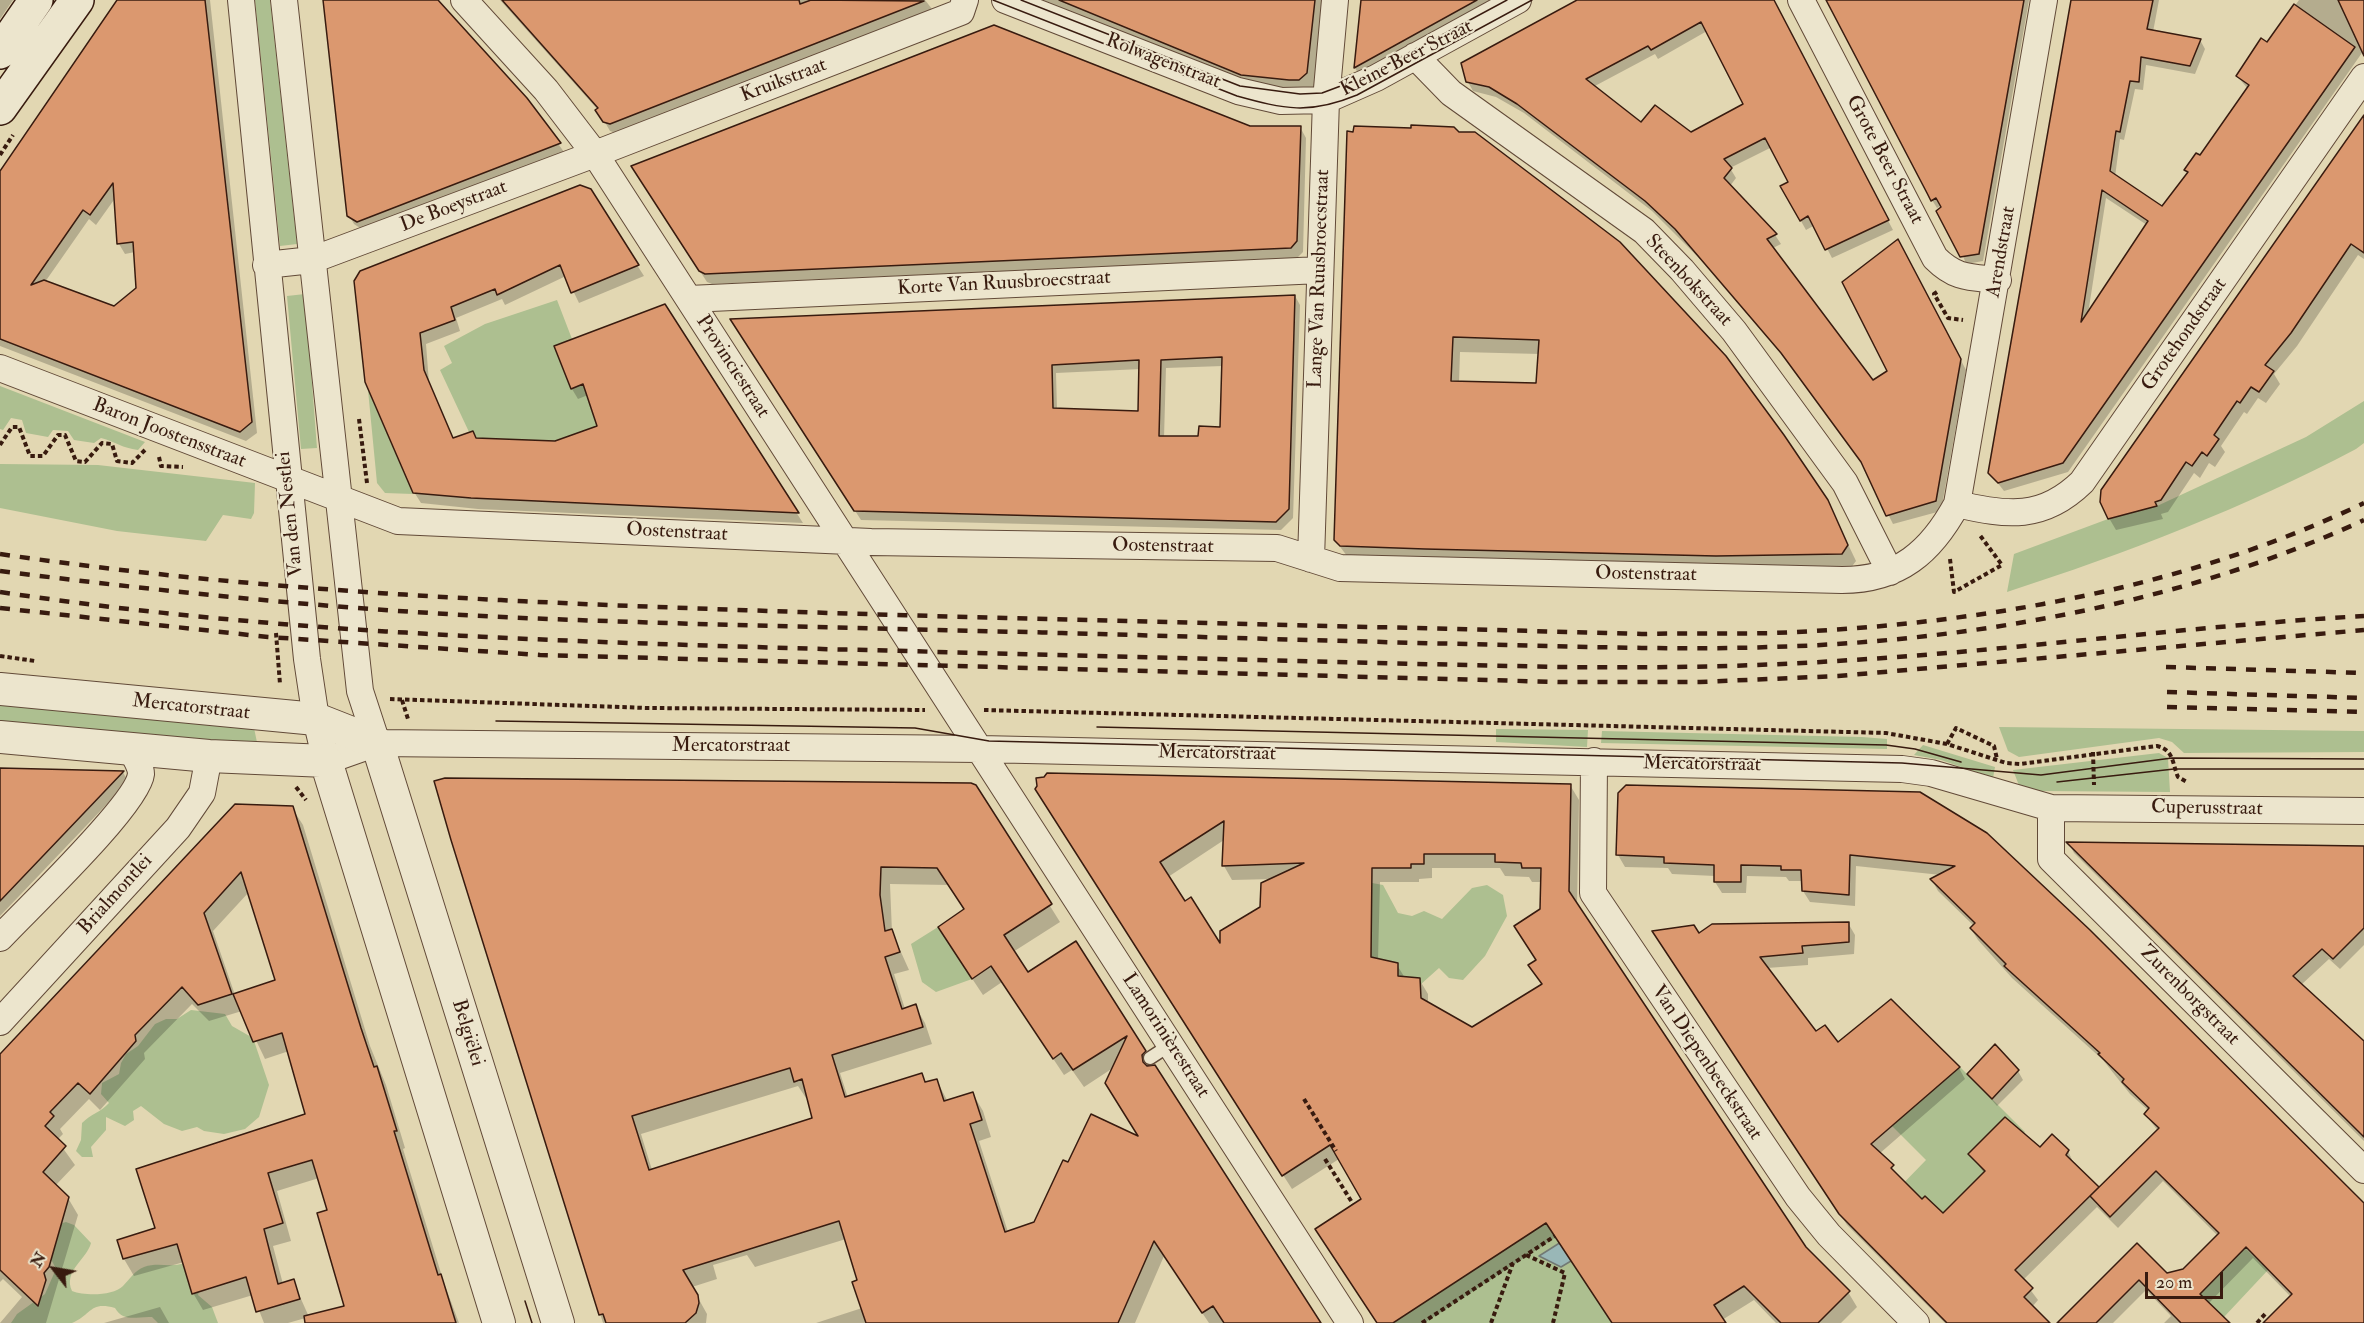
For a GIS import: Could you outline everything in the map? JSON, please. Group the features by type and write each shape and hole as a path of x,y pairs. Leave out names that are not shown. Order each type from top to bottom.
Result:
{"main road":[{"path":"0,52 36,0"},
{"path":"0,108 77,0"}],"street":[{"name":"Van den Nestlei","path":"241,0 310,687 326,761"},
{"path":"284,0 360,691 377,743"},
{"name":"Provinciestraat","path":"464,0 546,90 596,154 980,749"},
{"name":"Kruikstraat","path":"596,154 961,12 965,0"},
{"name":"Rolwagenstraat","path":"1005,0 1238,91 1281,101 1326,99"},
{"name":"Lange Van Ruusbroecstraat","path":"1311,559 1326,99 1335,0"},
{"name":"Kleine Beer Straat","path":"1326,99 1360,86 1518,0"},
{"name":"Grote Beer Straat","path":"1801,0 1935,258 1948,271 1961,276 1998,280"},
{"name":"Arendstraat","path":"1957,504 1998,280 2044,0"},
{"name":"Steenbokstraat","path":"1415,56 1437,82 1451,93 1644,231 1682,270 1734,331 1845,483 1890,572"},
{"name":"Grotehondstraat","path":"1957,504 2002,514 2024,513 2062,499 2082,482 2364,77"},
{"name":"De Boeystraat","path":"312,260 596,154"},
{"path":"266,266 312,260"},
{"name":"Korte Van Ruusbroecstraat","path":"689,299 1320,270"},
{"name":"Baron Joostensstraat","path":"0,368 338,499"},
{"name":"Oostenstraat","path":"338,499 398,520 845,541 1277,548 1340,568 1842,580 1875,577 1890,572 1917,557 1935,541 1957,504"},
{"name":"Mercatorstraat","path":"0,689 316,719 377,743"},
{"name":"Mercatorstraat","path":"0,737 209,756 326,761 377,743 980,749 1917,770 2051,807"},
{"name":"Belgiëlei","path":"377,743 558,1323"},
{"path":"0,938 120,812 138,785 141,771 130,748"},
{"name":"Lamorinièrestraat","path":"980,749 1160,1052 1350,1323"},
{"name":"Brialmontlei","path":"0,1022 178,828 202,792 209,756"},
{"path":"326,761 499,1323"},
{"name":"Van Diepenbeeckstraat","path":"1594,761 1593,892 1798,1197 1829,1235 1917,1323"},
{"name":"Cuperusstraat","path":"2051,807 2364,811"},
{"name":"Zurenborgstraat","path":"2051,807 2051,859 2364,1170"}],"path":[{"path":"1961,276 1934,294 1948,318 1990,322"},
{"path":"0,445 12,427 19,427 30,456 43,456 58,435 65,435 76,461 85,462 102,443 112,444 117,461 132,463 148,446"},
{"path":"158,450 161,466 203,468 225,456"},
{"path":"1954,579 1954,592 2002,565 1957,504"},
{"path":"384,696 402,700 648,708 954,710 1886,733 1947,744 1998,760 2020,764 2149,745 2166,748 2171,753 2178,777 2187,782 2194,782"},
{"path":"1947,744 1956,728 1994,746 1998,760"},
{"path":"1304,1099 1336,1151"},
{"path":"1325,1159 1353,1204"},
{"path":"1422,1323 1555,1236"},
{"path":"1526,1255 1565,1273 1553,1323"},
{"path":"1491,1323 1513,1263"},
{"path":"2256,1323 2266,1313"}],"green space":[{"path":"255,0 270,0 297,244 280,246"},
{"path":"305,294 317,448 301,449 287,296"},
{"path":"557,300 572,339 554,346 571,389 583,384 597,426 547,444 545,441 496,439 480,447 473,431 469,432 440,370 452,363 444,346 485,324"},
{"path":"0,386 145,442 138,450 101,438 94,443 74,440 68,431 53,430 48,437 26,433 22,420 11,418 3,430 0,429"},
{"path":"368,390 413,494 385,493 377,483"},
{"path":"2364,401 2364,443 2356,449 2228,510 2096,562 2007,592 2014,554 2108,519 2157,506 2306,437"},
{"path":"0,464 98,465 255,483 254,513 251,519 223,515 206,541 117,531 0,508"},
{"path":"0,703 254,728 258,747 0,725"},
{"path":"1999,727 2364,731 2364,752 2184,753 2172,742 2159,738 2019,757 2008,751"},
{"path":"1496,729 1588,730 1587,747 1496,742"},
{"path":"1602,731 1862,737 1887,739 1887,749 1601,743"},
{"path":"1923,745 1995,767 1993,778 1941,760 1914,755"},
{"path":"2159,753 2168,758 2170,792 2037,791 2020,788 2013,770"},
{"path":"1367,882 1383,885 1398,913 1412,916 1424,911 1442,919 1472,888 1487,885 1503,895 1507,916 1485,956 1463,980 1449,978 1439,968 1420,985 1388,973 1360,957"},
{"path":"938,927 972,979 936,992 922,982 911,944"},
{"path":"191,1010 225,1014 232,1026 253,1038 269,1085 259,1117 245,1129 224,1134 204,1131 197,1127 182,1131 164,1124 141,1106 133,1111 134,1120 125,1126 106,1117 106,1130 91,1147 93,1157 82,1157 76,1151 81,1140 82,1123 109,1103 101,1094 102,1083 119,1074 126,1054 138,1046 155,1024 166,1019 177,1019"},
{"path":"1960,1067 2025,1132 1943,1213 1925,1196 1915,1206 1892,1195 1926,1160 1892,1126"},
{"path":"66,1222 74,1225 91,1243 73,1271 70,1284 72,1291 91,1294 113,1292 123,1286 141,1268 185,1263 202,1282 198,1295 212,1307 218,1323 158,1323 152,1317 131,1318 122,1316 115,1308 100,1306 72,1323 11,1323 17,1314 45,1294 56,1269 48,1253 53,1226"},
{"path":"1546,1223 1612,1323 1393,1323"},
{"path":"2245,1248 2268,1270 2224,1317 2200,1294"}],"water":[{"path":"1569,1237 1581,1255 1561,1267 1539,1256"}],"building":[{"path":"117,0 205,0 252,422 240,432 0,339 0,171","holes":["113,183 117,244 133,242 136,288 114,306 44,280 31,285 83,210 90,215"]},
{"path":"323,0 438,0 527,98 561,143 357,222 347,216"},
{"path":"502,0 799,0 800,4 811,0 924,1 610,124 603,122 595,110 598,108"},
{"path":"1059,0 1315,0 1307,73 1299,80 1241,75"},
{"path":"1361,0 1477,0 1354,68"},
{"path":"1577,0 1774,0 1889,220 1825,250 1808,216 1800,221 1780,186 1788,182 1765,138 1724,159 1732,168 1724,178 1777,234 1767,239 1873,380 1887,371 1842,282 1898,239 1961,359 1936,501 1886,516 1861,462 1781,353 1675,229 1645,201 1517,104 1489,87 1466,82 1461,63","holes":["1701,22 1743,104 1691,132 1655,105 1641,122 1586,79 1648,46 1651,50"]},
{"path":"1826,0 2024,0 1979,254 1960,257 1936,211 1941,207 1936,198 1931,201"},
{"path":"2071,0 2153,0 2147,29 2201,39 2190,66 2141,57 2139,82 2130,81 2120,132 2116,131 2110,171 2162,206 2188,172 2184,170 2196,153 2200,155 2249,85 2236,76 2261,38 2267,42 2294,4 2355,47 2063,463 1998,483 1988,473","holes":["2102,190 2148,221 2081,322"]},
{"path":"2338,0 2364,0 2364,56"},
{"path":"994,25 1250,126 1301,126 1297,241 1291,248 705,274 699,271 631,166"},
{"path":"2364,115 2364,253 2351,244 2291,333 2265,365 2274,371 2259,392 2251,387 2240,403 2237,401 2214,435 2219,439 2207,456 2202,452 2192,466 2186,462 2161,500 2155,502 2157,506 2108,519 2100,502 2101,490"},
{"path":"1411,125 1454,127 1459,132 1475,132 1620,242 1726,356 1784,435 1828,500 1848,545 1842,554 1716,556 1340,546 1334,540 1347,131 1353,132 1354,126 1411,128","holes":["1453,337 1539,340 1536,383 1451,381"]},
{"path":"580,185 591,189 639,265 571,293 560,265 497,295 495,289 451,307 455,320 420,333 424,370 453,438 473,431 476,438 555,441 597,426 583,384 571,389 554,346 665,304 799,513 471,498 413,493 365,382 354,281 360,271"},
{"path":"1295,295 1289,509 1276,522 854,511 730,319","holes":["1222,357 1220,427 1199,426 1198,436 1159,436 1161,360","1139,360 1138,411 1053,408 1052,365"]},
{"path":"0,768 124,771 0,901"},
{"path":"1047,773 1571,784 1569,891 1806,1247 1850,1291 1818,1323 1781,1323 1744,1286 1714,1305 1726,1323 1612,1323 1546,1223 1393,1323 1377,1323 1315,1229 1361,1199 1330,1145 1282,1176 1035,789 1036,778 1044,777","holes":["1224,821 1222,866 1304,863 1261,883 1260,907 1220,931 1220,943 1191,897 1185,901 1160,862","1424,854 1495,854 1495,862 1521,863 1522,868 1541,868 1540,909 1514,926 1536,960 1528,965 1542,984 1472,1027 1421,998 1420,978 1398,976 1398,963 1371,957 1372,868 1411,868 1411,864 1424,864"]},
{"path":"445,778 971,783 976,785 1052,904 1004,935 1028,972 1076,941 1146,1051 1142,1055 1143,1062 1147,1066 1155,1065 1321,1323 1224,1323 1213,1306 1202,1313 1154,1241 1118,1323 866,1323 852,1282 857,1280 839,1221 683,1270 698,1295 699,1303 696,1313 685,1323 606,1323 603,1314 599,1315 434,781","holes":["881,867 937,868 964,909 938,927 972,979 991,966 1053,1059 1061,1053 1073,1070 1127,1036 1105,1083 1138,1136 1091,1114 1068,1162 1063,1160 1034,1222 1005,1232 970,1124 982,1120 973,1092 944,1101 937,1079 925,1082 922,1073 845,1097 832,1055 923,1027 916,1004 902,1009 885,957 900,952 892,929 885,931 880,895","790,1068 794,1082 802,1079 812,1118 649,1170 632,1116"]},
{"path":"1626,785 1920,792 1987,833 2090,930 2364,1203 2364,1323 2263,1323 2292,1294 2246,1247 2200,1294 2230,1323 2181,1323 2139,1280 2096,1323 2057,1323 2137,1243 2167,1273 2183,1269 2219,1233 2156,1171 2110,1217 2090,1196 2159,1128 2144,1114 2149,1108 2122,1082 2124,1079 2098,1054 2100,1053 2004,966 2006,964 1970,928 1975,923 1930,879 1955,866 1850,855 1849,895 1802,891 1801,870 1781,870 1781,866 1741,865 1741,882 1714,882 1714,865 1664,863 1664,857 1616,855 1618,793"},
{"path":"235,804 293,806 361,1028 374,1067 377,1066 397,1131 394,1131 438,1275 441,1274 456,1323 305,1323 304,1316 344,1306 317,1213 327,1210 312,1160 268,1173 283,1223 264,1229 278,1284 294,1279 300,1299 256,1312 246,1277 192,1294 177,1244 123,1259 117,1240 155,1228 136,1169 305,1114 282,1033 253,1042 233,994 275,980 241,872 204,913 232,994 198,1005 182,987 135,1035 136,1041 90,1094 78,1083 50,1112 54,1116 45,1126 66,1146 43,1172 69,1197 49,1267 44,1273 46,1280 38,1306 0,1270 0,1054"},
{"path":"2066,842 2364,846 2364,928 2333,959 2322,949 2293,976 2364,1041 2364,1137"},
{"path":"1849,922 1849,942 1802,946 1803,953 1760,957 1816,1031 1825,1025 1838,1042 1891,999 1960,1067 1871,1144 1894,1165 1891,1168 1922,1199 1925,1196 1943,1213 1985,1171 1968,1154 2005,1117 2040,1147 2052,1134 2069,1150 2066,1155 2099,1187 2015,1270 2033,1288 2024,1297 2050,1323 1947,1323 1839,1214 1652,931 1694,925 1699,933 1712,924"},
{"path":"1995,1044 2019,1070 1992,1099 1967,1074"}],"tram line":[{"path":"993,0 1237,96 1297,108 1325,105 1357,95 1532,0"},
{"path":"1021,0 1240,86 1300,94 1322,93 1362,78 1507,0"},
{"path":"496,721 915,728 989,741 1902,763 2041,775 2172,758 2364,759"},
{"path":"1097,727 1886,745 1915,749 1961,762"},
{"path":"2057,782 2174,769 2364,769"},
{"path":"525,1301 532,1323"}],"railway":[{"path":"0,554 99,567 299,587 599,605 1642,634 1774,633 1925,622 2076,598 2223,559 2295,533 2364,503"},
{"path":"0,571 274,601 480,616 755,626 1456,644 1737,648 1845,644 1921,637 1997,627 2074,613 2223,574 2295,549 2364,520"},
{"path":"0,592 205,617 307,626 513,638 822,649 1560,667 1767,665 1902,657 2298,620 2364,616"},
{"path":"0,608 268,637 540,655 1560,682 1700,682 1838,676 2364,630"},
{"path":"2166,667 2364,673"},
{"path":"2167,692 2364,698"},
{"path":"2167,707 2364,712"}]}
